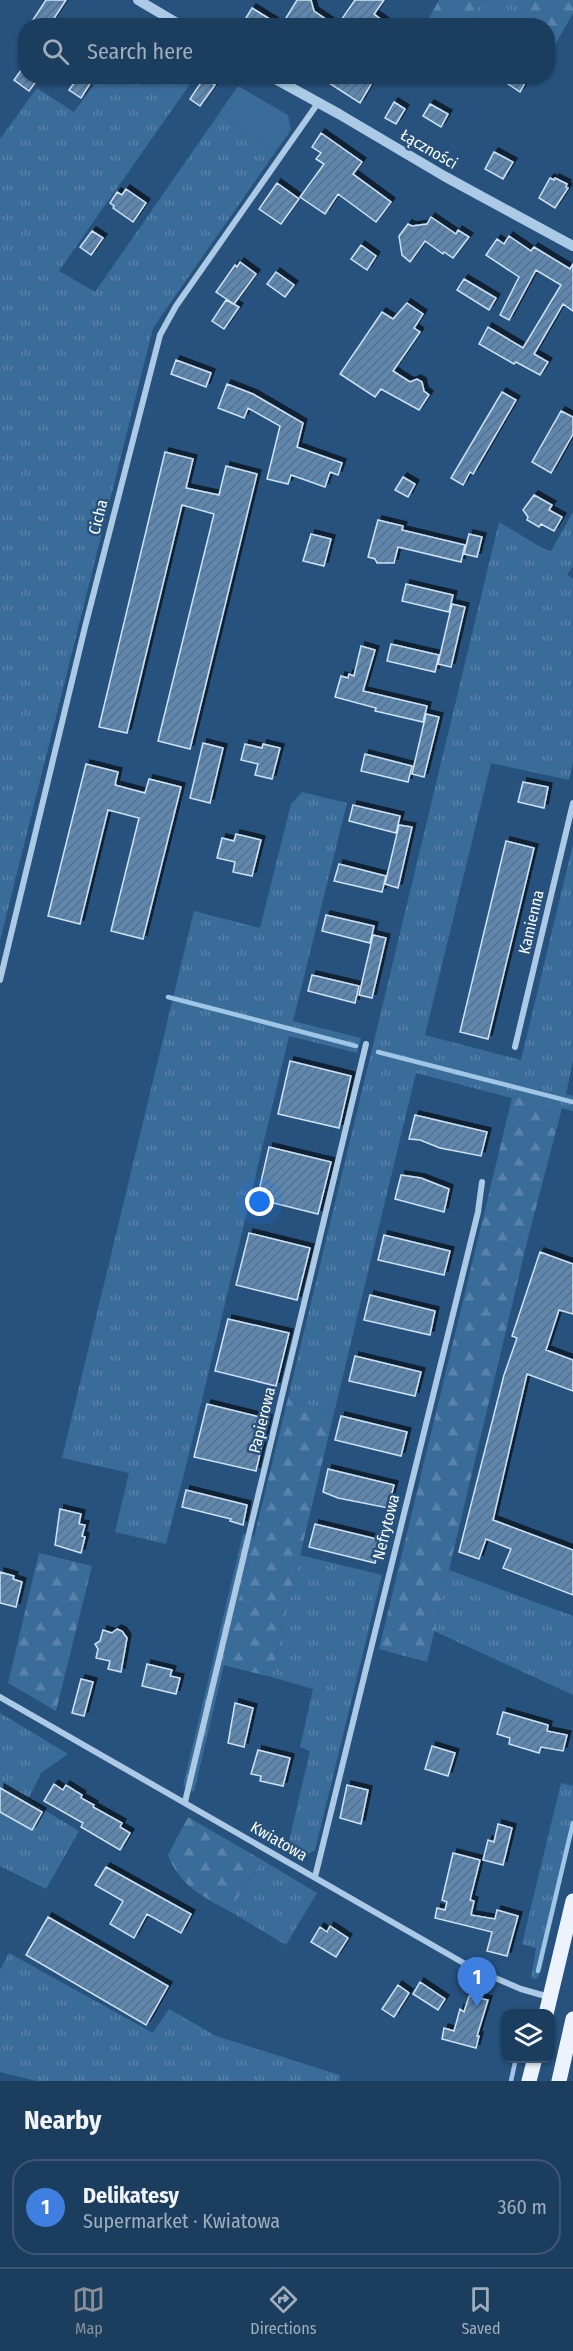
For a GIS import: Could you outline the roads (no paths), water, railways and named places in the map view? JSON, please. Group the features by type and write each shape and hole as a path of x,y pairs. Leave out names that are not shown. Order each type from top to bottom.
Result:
{"main road":[{"path":"547,2009 573,1901"},
{"path":"559,2081 573,2019"},
{"path":"529,2081 534,2063"}],"street":[{"path":"138,0 168,18"},
{"name":"Łączności","path":"284,84 444,176 573,246"},
{"name":"Cicha","path":"0,980 82,639 160,335 176,306 318,103"},
{"name":"Kamienna","path":"514,1047 573,803"},
{"name":"Papierowa","path":"184,1802 366,1044"},
{"name":"Nefrytowa","path":"315,1877 475,1222 482,1182"},
{"name":"Kwiatowa","path":"0,1697 474,1969 521,1989 550,1997"}],"waterway":[{"path":"168,997 356,1046"},
{"path":"378,1052 573,1102"},
{"path":"538,1971 573,1823"},
{"path":"511,2081 515,2063"}],"place":[{"name":"Delikatesy","path":"477,2007"}]}
